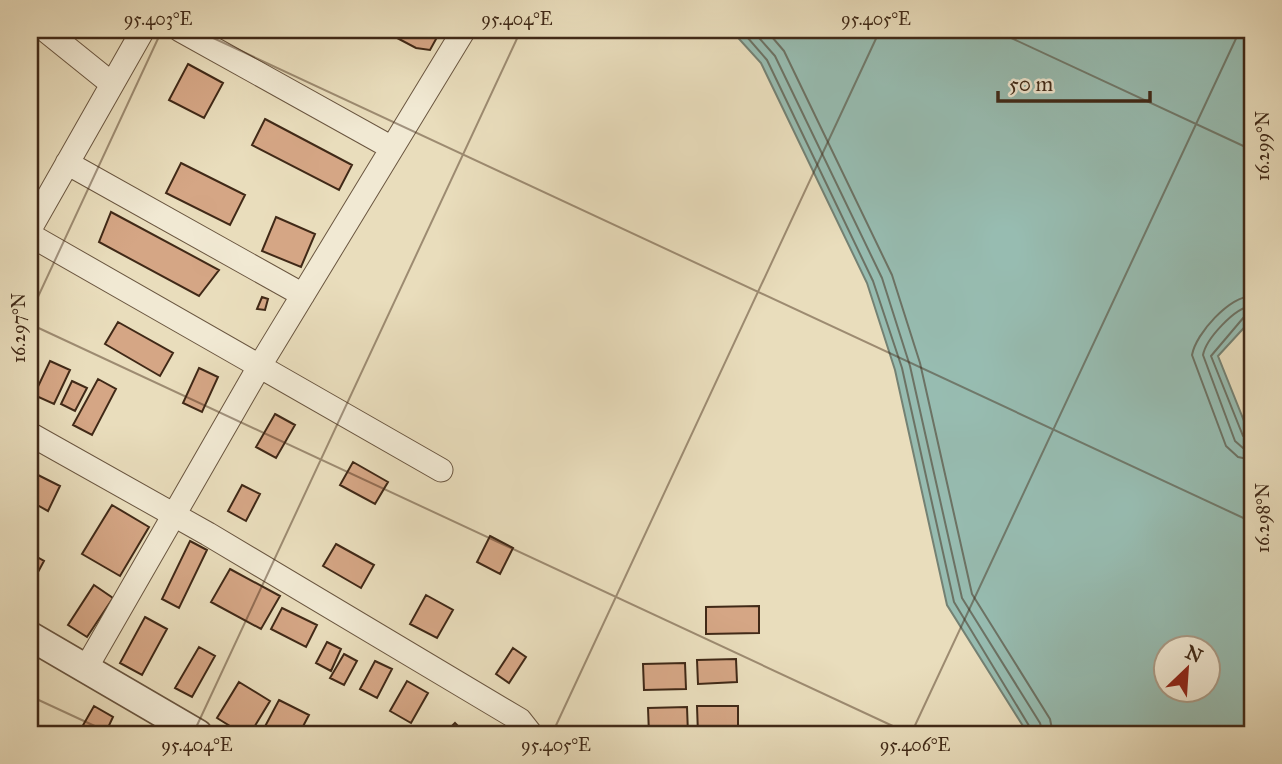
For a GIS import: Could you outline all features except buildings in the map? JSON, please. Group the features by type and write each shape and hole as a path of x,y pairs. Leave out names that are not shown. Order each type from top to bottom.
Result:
{"street":[{"path":"45,30 112,84"},
{"path":"30,229 143,30"},
{"path":"180,30 392,148"},
{"path":"86,668 259,367 464,30"},
{"path":"67,163 303,295"},
{"path":"30,235 440,470"},
{"path":"30,434 173,514 520,720 531,734"},
{"path":"30,636 198,734"}],"water":[{"path":"731,30 1252,30 1252,319 1218,356 1252,441 1252,734 1028,734 947,605 895,370 867,283 761,63"}]}
